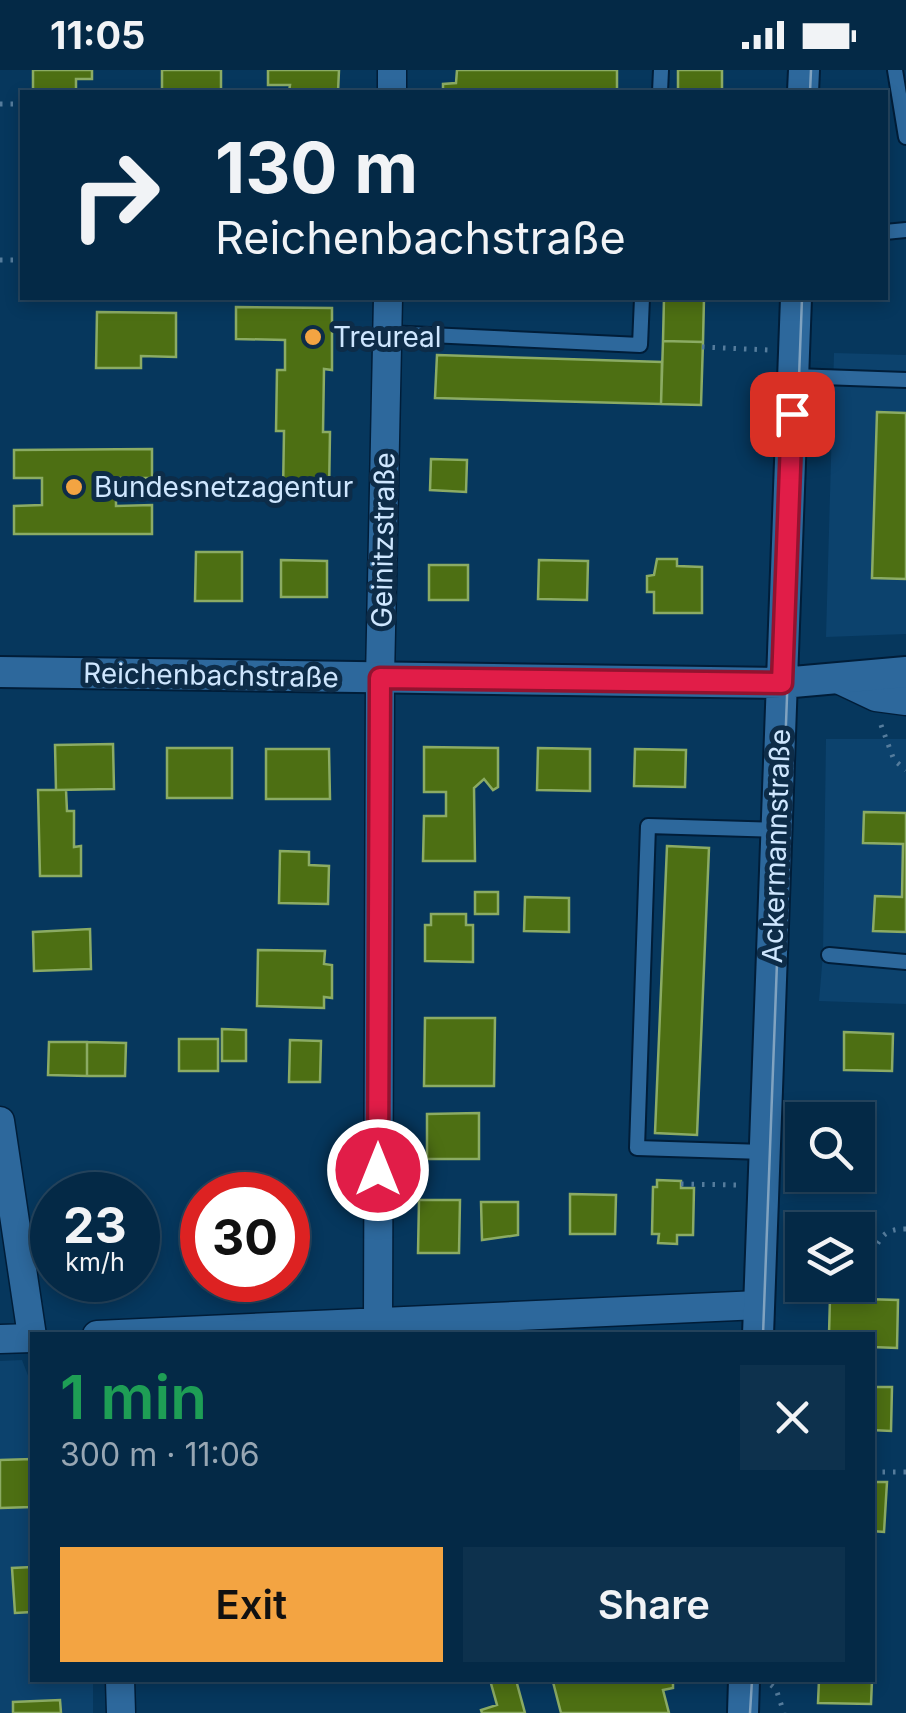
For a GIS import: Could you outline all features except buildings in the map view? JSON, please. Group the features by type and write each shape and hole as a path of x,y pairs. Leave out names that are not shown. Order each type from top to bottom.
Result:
{"street":[{"name":"Geinitzstraße","path":"378,1322 380,678 388,300"},
{"name":"Ackermannstraße","path":"759,1320 796,300"},
{"name":"Reichenbachstraße","path":"0,672 782,683 906,672"},
{"path":"840,680 876,697 906,701"},
{"path":"0,1121 31,1332"},
{"path":"162,1332 378,1322 759,1320"},
{"path":"0,1339 30,1337"},
{"path":"120,1682 121,1713"},
{"path":"743,1713 744,1682"}],"lane":[{"path":"895,70 892,102 906,137"},
{"path":"387,333 640,344 642,300"},
{"path":"794,364 906,380"},
{"path":"765,1152 637,1148 648,826 776,830"},
{"path":"828,955 906,962"}],"path":[{"path":"702,348 794,364"},
{"path":"876,697 884,739 894,760 906,770"},
{"path":"682,1184 764,1186"},
{"path":"875,1248 880,1236 892,1229 906,1229"},
{"path":"875,1472 906,1472"},
{"path":"767,1682 776,1688 784,1713"}],"shaded area":[{"path":"834,353 906,355 906,634 826,637"},
{"path":"826,739 906,739 906,1004 819,1001"},
{"path":"22,1360 30,1381 30,1682 93,1682 93,1713 0,1713 0,1361"}],"tram line":[{"path":"810,90 811,70"},
{"path":"763,1332 802,300"},
{"path":"750,1713 752,1682"}],"place":[{"name":"Treureal","path":"313,337"},
{"name":"Bundesnetzagentur","path":"74,487"}],"route":[{"path":"378,1170 380,678 782,683 792,414"}]}
